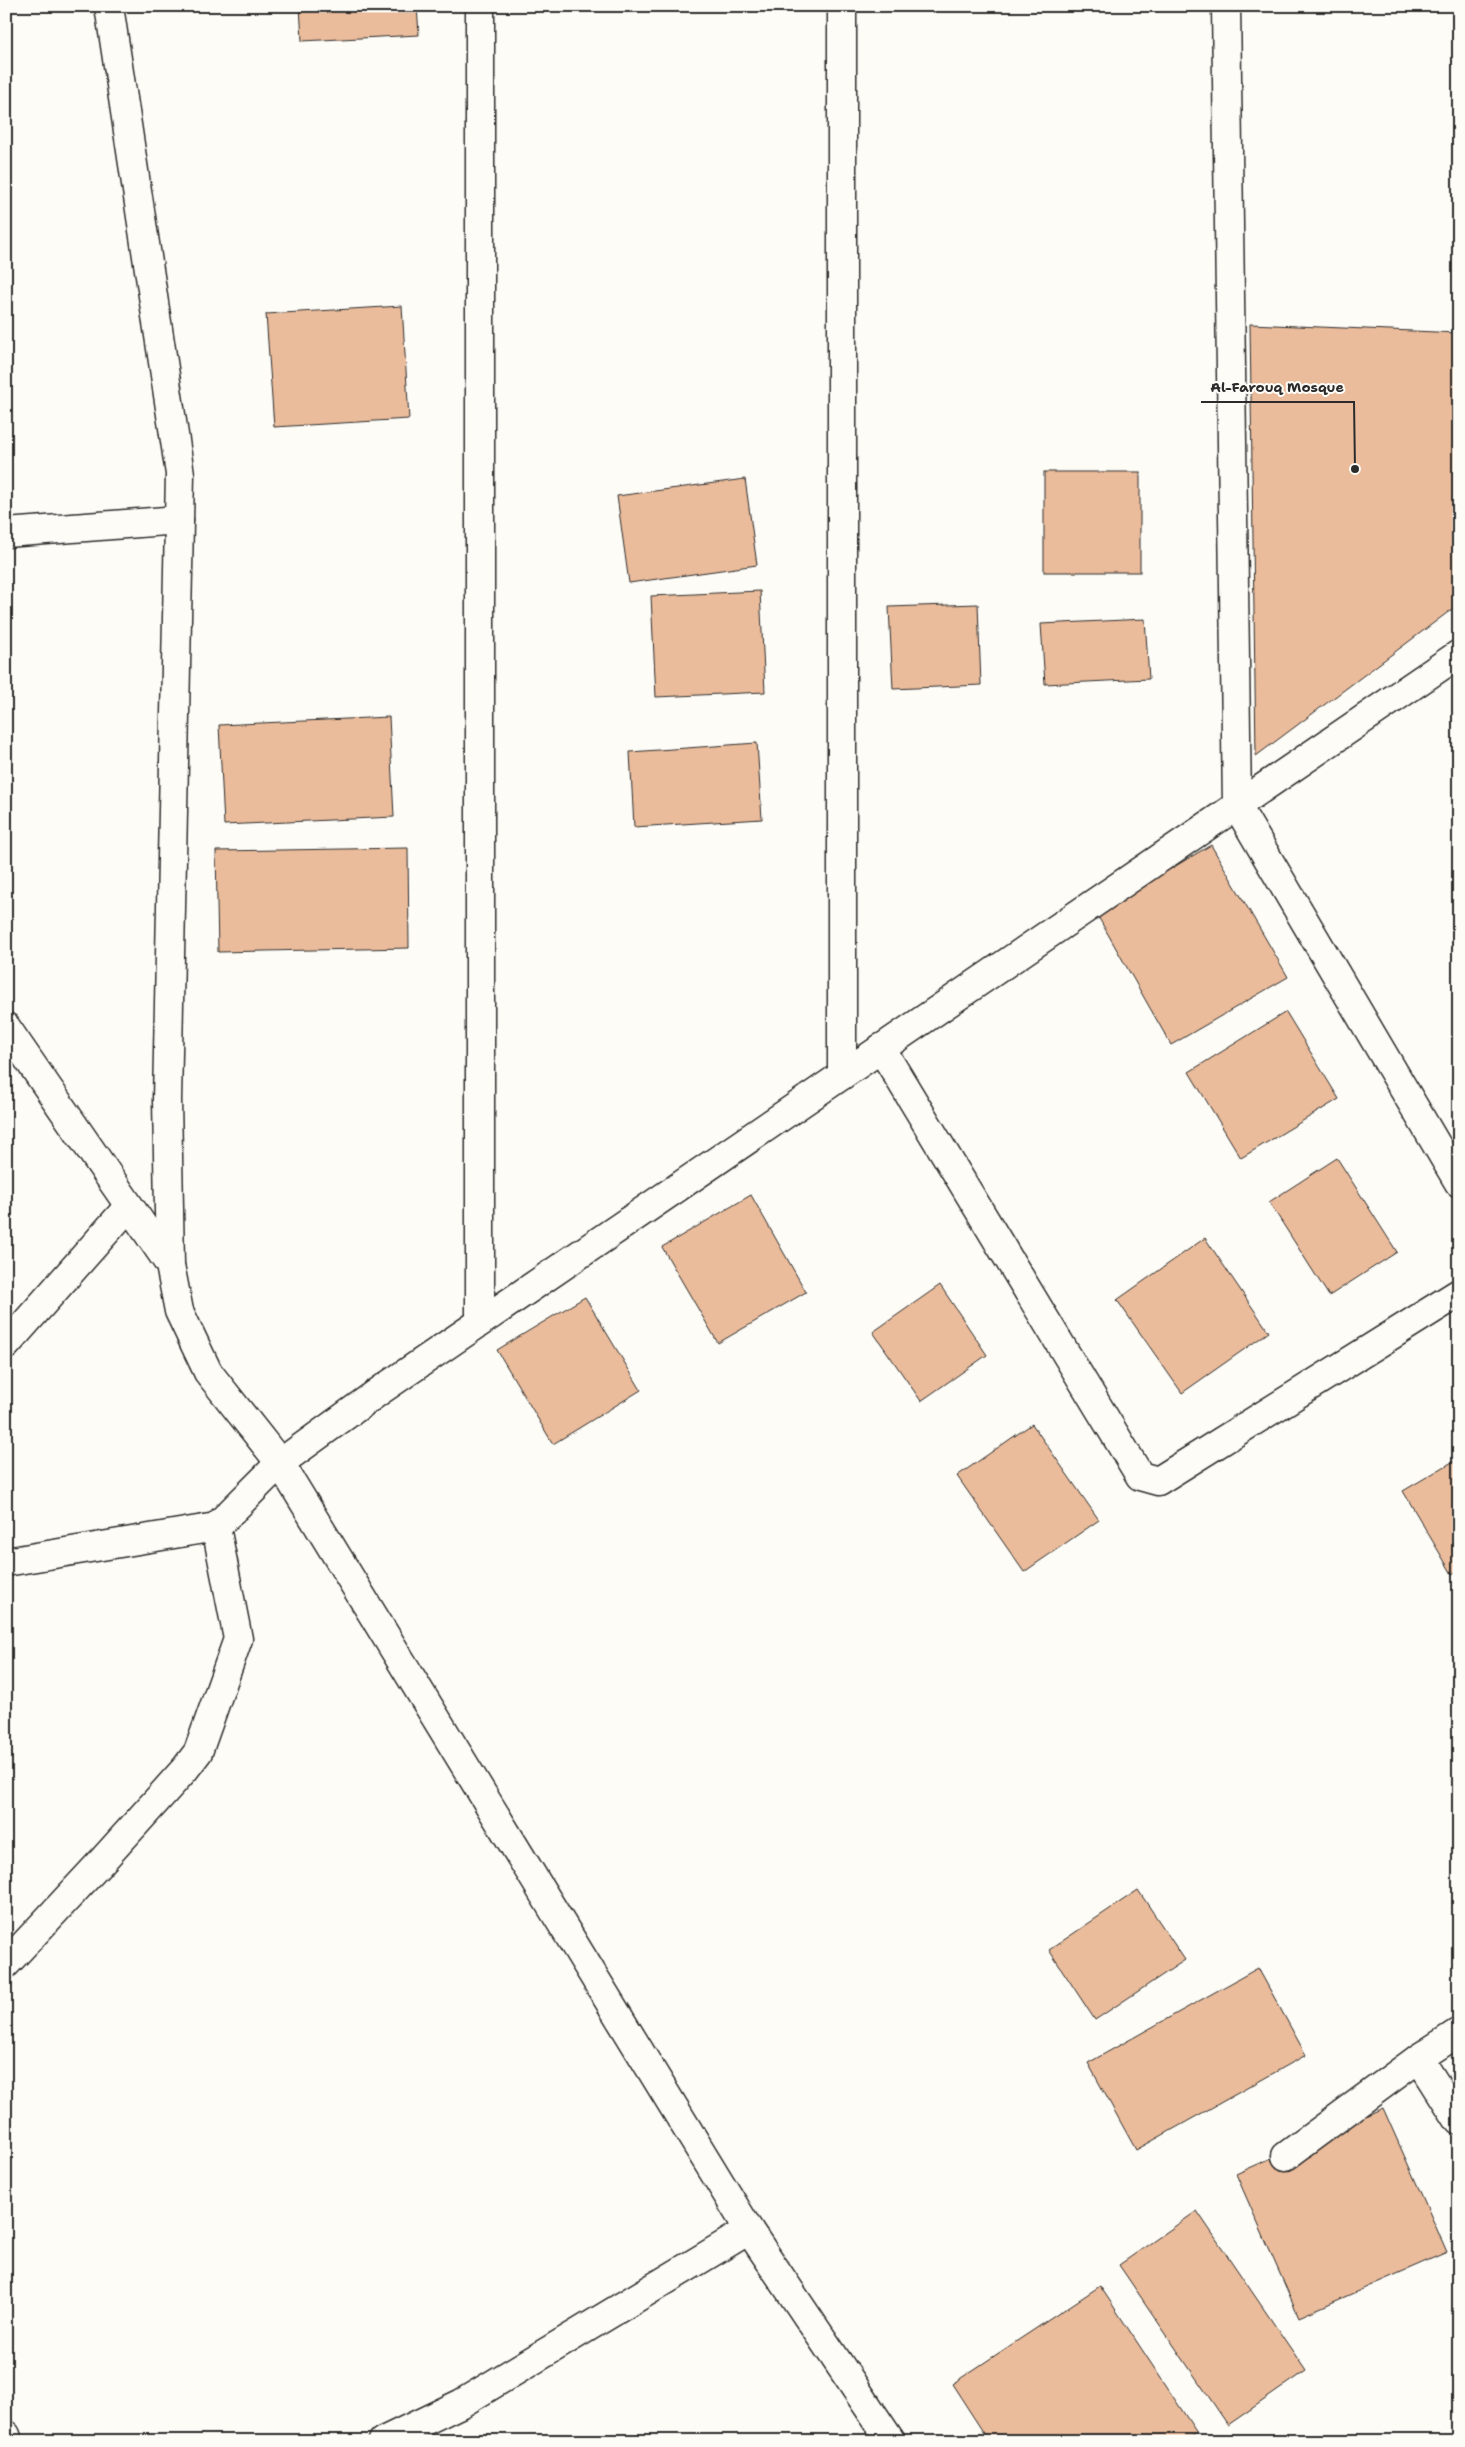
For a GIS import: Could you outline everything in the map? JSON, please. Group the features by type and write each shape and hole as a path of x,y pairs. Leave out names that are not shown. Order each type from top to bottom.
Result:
{"street":[{"path":"109,6 180,474 167,1100 170,1265 179,1311 208,1372 280,1463 749,2230 891,2441"},
{"path":"480,6 480,1322"},
{"path":"842,6 842,1075"},
{"path":"1226,6 1237,806 1459,1183"},
{"path":"6,533 179,520"},
{"path":"6,1562 216,1527 280,1463 480,1322 1459,654"},
{"path":"6,1027 170,1265"},
{"path":"881,1048 1140,1476 1146,1479 1158,1481 1459,1293"},
{"path":"6,1344 129,1206"},
{"path":"6,1964 102,1862 198,1752 238,1639 216,1527"},
{"path":"6,1582 38,1558"},
{"path":"1286,2156 1419,2058 1459,2032"},
{"path":"1419,2058 1459,2122"},
{"path":"383,2441 462,2403 749,2230"},
{"path":"6,2436 8,2441"}],"building":[{"path":"300,6 417,6 419,35 302,41"},
{"path":"402,306 409,419 274,427 266,314"},
{"path":"1250,324 1459,333 1459,604 1256,756"},
{"path":"1044,472 1140,472 1140,572 1044,572"},
{"path":"745,479 757,565 629,583 617,496"},
{"path":"760,591 765,692 656,697 651,596"},
{"path":"978,604 981,685 893,689 889,607"},
{"path":"1145,619 1149,679 1045,684 1041,624"},
{"path":"389,717 394,817 224,825 219,725"},
{"path":"757,743 762,819 634,827 630,752"},
{"path":"1211,845 1288,977 1171,1045 1096,913"},
{"path":"408,848 409,948 218,952 216,851"},
{"path":"1286,1012 1339,1099 1241,1158 1189,1072"},
{"path":"1337,1158 1397,1252 1329,1296 1269,1202"},
{"path":"751,1195 806,1292 718,1343 662,1247"},
{"path":"1205,1238 1269,1332 1182,1393 1117,1300"},
{"path":"940,1285 987,1355 921,1401 873,1332"},
{"path":"585,1297 641,1390 553,1444 497,1350"},
{"path":"1032,1424 1099,1520 1024,1572 957,1476"},
{"path":"1459,1458 1459,1570 1452,1574 1403,1491"},
{"path":"1138,1890 1185,1960 1095,2020 1049,1950"},
{"path":"1258,1968 1306,2055 1136,2150 1088,2063"},
{"path":"1383,2108 1447,2252 1299,2317 1236,2174"},
{"path":"1197,2211 1306,2371 1228,2425 1119,2265"},
{"path":"1100,2286 1197,2433 1185,2441 989,2441 952,2384"}],"place":[{"name":"Al-Farouq Mosque","path":"1355,469"}]}
